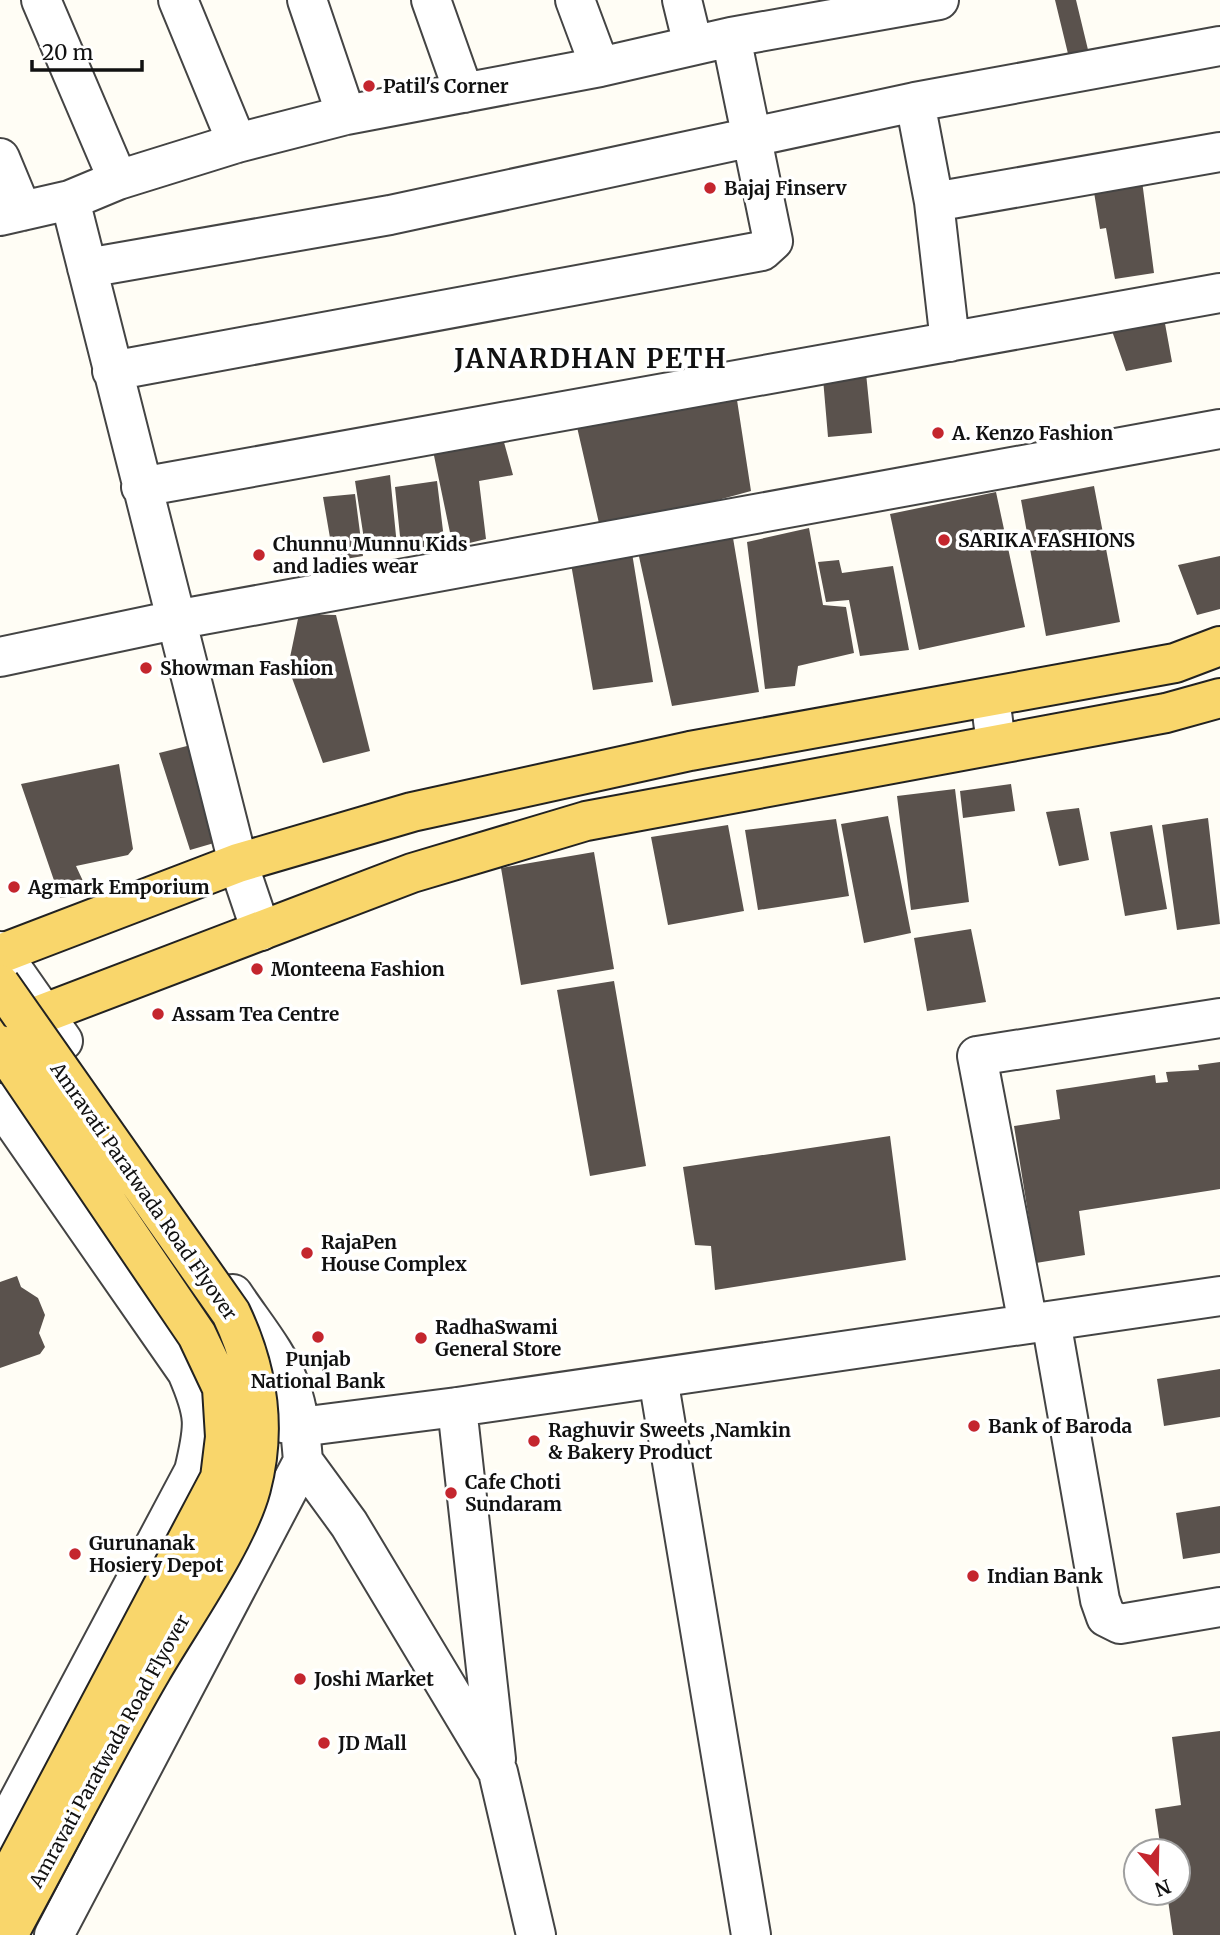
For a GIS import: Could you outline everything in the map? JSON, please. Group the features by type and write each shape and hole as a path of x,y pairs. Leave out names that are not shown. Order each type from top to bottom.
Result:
{"main road":[{"path":"0,961 238,863 425,809 690,751 1175,663 1220,646"},
{"path":"0,1030 46,1015 412,873 586,821 1167,713 1220,698"},
{"name":"Amravati Paratwada Road Flyover","path":"0,961 231,1313 247,1347 256,1383 258,1446 250,1490 229,1538 145,1682 8,1935"},
{"name":"Amravati Paratwada Road Flyover","path":"0,1045 197,1335 222,1388 225,1437 220,1478 0,1893"}],"street":[{"path":"41,0 117,180"},
{"path":"178,0 237,143"},
{"path":"307,0 346,115"},
{"path":"431,0 464,93"},
{"path":"575,0 600,67"},
{"path":"682,0 692,45"},
{"path":"0,159 11,214 70,200 117,180 237,143 346,115 600,67 731,37 939,0"},
{"path":"112,371 762,251 773,241 731,37"},
{"path":"87,268 390,215 915,102 1220,46"},
{"path":"915,102 934,202 950,341"},
{"path":"934,202 1220,152"},
{"path":"70,200 238,863 261,931"},
{"path":"141,487 1220,293"},
{"path":"0,657 175,620 1220,429"},
{"path":"990,696 996,744"},
{"path":"0,961 46,1015 278,1362 290,1386 302,1444 498,1772"},
{"path":"1220,1018 977,1056 1100,1600 1106,1616 1120,1624 1220,1607"},
{"path":"0,1103 187,1372 200,1403 204,1428 194,1471 0,1836"},
{"path":"200,1403 302,1444 457,1407 1220,1296"},
{"path":"658,1378 751,1935"},
{"path":"457,1407 498,1772 536,1935"},
{"path":"54,1935 302,1444"}],"building":[{"path":"1055,0 1076,0 1090,58 1070,62"},
{"path":"1141,173 1154,273 1115,279 1106,228 1100,229 1092,180"},
{"path":"1164,318 1172,362 1126,371 1112,331"},
{"path":"865,363 872,433 828,437 822,367"},
{"path":"735,387 751,491 601,532 577,427"},
{"path":"502,435 513,475 479,481 486,539 453,547 432,446"},
{"path":"390,475 397,546 366,552 355,481"},
{"path":"437,481 444,539 422,548 401,546 395,487"},
{"path":"1094,486 1120,622 1046,636 1021,500"},
{"path":"996,492 1025,627 919,650 890,514"},
{"path":"355,494 363,556 334,561 323,497"},
{"path":"809,528 823,605 846,607 854,653 798,666 795,686 765,689 747,542"},
{"path":"733,538 759,692 672,706 638,552"},
{"path":"632,553 653,682 593,690 571,564"},
{"path":"1220,556 1220,609 1197,615 1178,565"},
{"path":"839,560 842,573 893,566 909,650 860,656 849,600 826,602 818,562"},
{"path":"299,614 336,615 370,751 323,763 288,667"},
{"path":"191,745 221,841 190,850 159,753"},
{"path":"119,764 133,849 128,855 76,866 89,894 60,898 21,784"},
{"path":"1011,784 1015,811 963,818 960,791"},
{"path":"955,789 969,902 911,910 897,796"},
{"path":"1079,808 1089,860 1059,866 1046,812"},
{"path":"888,816 911,933 864,943 841,824"},
{"path":"1208,818 1220,924 1177,930 1162,825"},
{"path":"836,819 849,896 758,910 745,830"},
{"path":"728,825 744,911 668,925 651,837"},
{"path":"1152,825 1167,909 1125,916 1110,832"},
{"path":"594,852 614,969 521,985 501,868"},
{"path":"971,929 986,1002 927,1011 914,938"},
{"path":"614,981 646,1166 590,1176 557,990"},
{"path":"1220,1062 1220,1189 1079,1211 1085,1255 1036,1263 1014,1126 1060,1119 1056,1090 1155,1075 1156,1083 1168,1082 1166,1072 1199,1070 1198,1065"},
{"path":"890,1136 906,1260 715,1290 711,1246 695,1245 683,1167"},
{"path":"17,1276 21,1287 38,1298 45,1315 39,1333 45,1347 40,1354 0,1368 0,1282"},
{"path":"1220,1369 1220,1417 1164,1426 1157,1379"},
{"path":"1220,1506 1220,1553 1183,1559 1176,1513"},
{"path":"1220,1731 1220,1935 1173,1935 1169,1907 1192,1907 1192,1837 1159,1837 1155,1809 1181,1805 1172,1737"}],"place":[{"name":"Patil's Corner","path":"369,86"},
{"name":"Bajaj Finserv","path":"710,188"},
{"name":"A. Kenzo Fashion","path":"938,433"},
{"name":"SARIKA FASHIONS","path":"944,540"},
{"name":"Chunnu Munnu Kids and ladies wear","path":"259,555"},
{"name":"Showman Fashion","path":"146,668"},
{"name":"Agmark Emporium","path":"14,887"},
{"name":"Monteena Fashion","path":"257,969"},
{"name":"Assam Tea Centre","path":"158,1014"},
{"name":"RajaPen House Complex","path":"307,1253"},
{"name":"Punjab National Bank","path":"318,1337"},
{"name":"RadhaSwami General Store","path":"421,1338"},
{"name":"Bank of Baroda","path":"974,1426"},
{"name":"Raghuvir Sweets ,Namkin & Bakery Product","path":"534,1441"},
{"name":"Cafe Choti Sundaram","path":"451,1493"},
{"name":"Gurunanak Hosiery Depot","path":"75,1554"},
{"name":"Indian Bank","path":"973,1576"},
{"name":"Joshi Market","path":"300,1679"},
{"name":"JD Mall","path":"324,1743"}],"district":[{"name":"JANARDHAN PETH","path":"591,358"}]}
